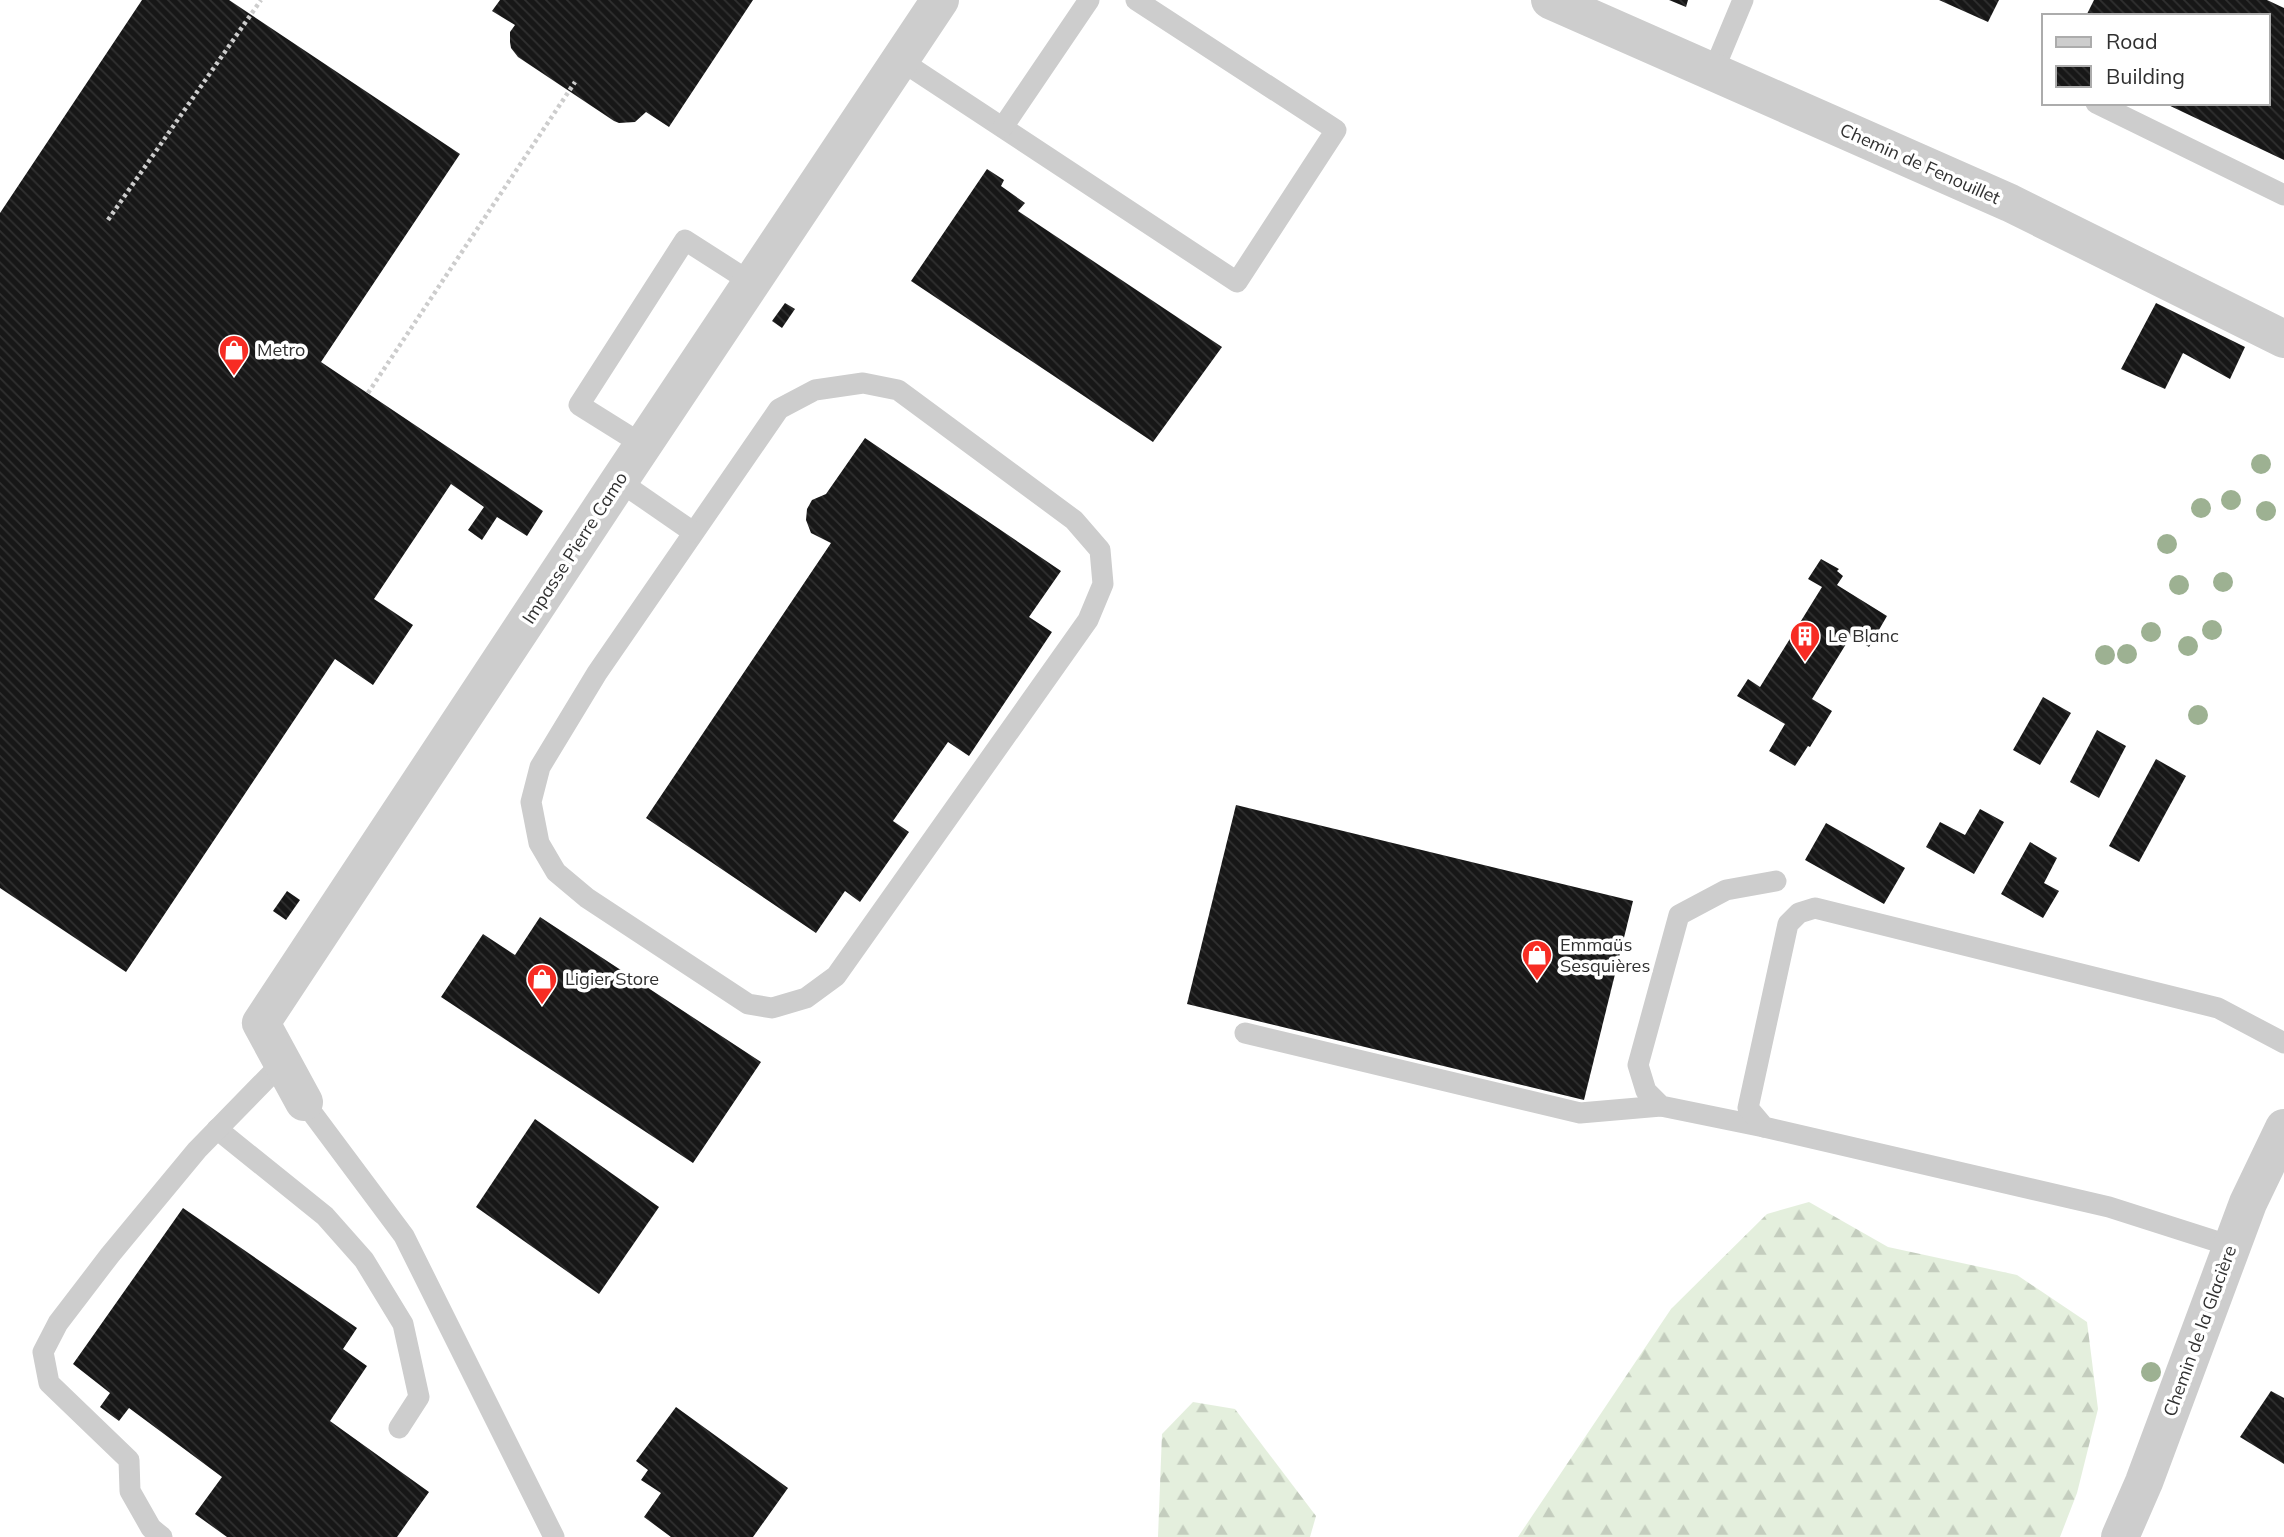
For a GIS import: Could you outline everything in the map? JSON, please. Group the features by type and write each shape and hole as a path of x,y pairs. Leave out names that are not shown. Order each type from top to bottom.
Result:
{"street":[{"name":"Impasse Pierre Camo","path":"304,1102 261,1023 940,0"},
{"name":"Chemin de Fenouillet","path":"1550,0 2010,203 2284,339"},
{"name":"Chemin de la Glacière","path":"2120,1537 2144,1482 2248,1203 2284,1128"}],"lane":[{"path":"1003,127 1088,0"},
{"path":"900,60 1237,282 1336,130 1136,0"},
{"path":"1713,72 1744,0"},
{"path":"2100,105 2284,195"},
{"path":"643,445 579,405 685,240 752,283"},
{"path":"863,383 898,390 1074,520 1100,550 1103,584 1088,620 844,965 836,976 806,998 772,1008 748,1004 587,898 556,872 539,843 531,802 540,767 547,755 597,673 693,532 779,409 815,390 863,383"},
{"path":"619,481 693,532"},
{"path":"1661,1106 1646,1091 1638,1065 1679,915 1726,890 1776,881"},
{"path":"1764,1127 1748,1108 1788,924 1799,913 1815,908 2218,1008 2284,1043"},
{"path":"1245,1033 1580,1113 1661,1106 1764,1127 2109,1207 2231,1246"},
{"path":"162,1537 152,1528 130,1491 129,1460 49,1383 43,1352 58,1323 110,1255 197,1150 283,1062"},
{"path":"304,1102 404,1236 554,1537"},
{"path":"217,1129 325,1216 371,1270 403,1324 419,1397 399,1428"}],"path":[{"path":"108,220 261,0"},
{"path":"368,393 575,82"}],"green space":[{"path":"1809,1202 1888,1247 2017,1275 2087,1322 2098,1409 2077,1493 2060,1537 1518,1537 1671,1309 1767,1214"},
{"path":"1193,1402 1235,1409 1316,1516 1310,1537 1158,1537 1162,1434"}],"building":[{"path":"142,0 229,0 460,154 321,362 543,511 527,536 497,517 482,540 468,530 484,507 451,484 374,599 413,625 373,685 335,659 126,972 0,888 0,213"},
{"path":"500,0 753,0 669,127 646,112 635,122 614,121 518,57 510,42 510,32 515,25 492,11"},
{"path":"1669,0 1688,0 1686,7"},
{"path":"1939,0 1999,0 1988,22"},
{"path":"2094,0 2267,0 2284,8 2284,160 2168,105 2270,105 2270,14 2087,14"},
{"path":"987,169 1004,180 1001,186 1025,203 1018,211 1222,347 1153,442 911,281"},
{"path":"785,303 795,309 782,328 772,321"},
{"path":"2156,303 2245,347 2230,379 2183,353 2165,389 2121,369"},
{"path":"865,438 1061,571 1029,617 1052,632 969,756 948,742 893,821 909,832 860,902 845,891 816,933 646,818 831,543 811,533 806,520 807,509 812,500 826,494"},
{"name":"Le Blanc","path":"1821,559 1839,569 1837,571 1843,576 1837,585 1887,616 1869,647 1851,636 1812,699 1832,711 1795,766 1769,751 1785,724 1737,696 1748,679 1760,687 1822,587 1808,579"},
{"path":"2043,697 2071,713 2040,765 2013,750"},
{"path":"2097,730 2126,746 2099,798 2070,782"},
{"path":"2156,759 2186,776 2139,862 2109,846"},
{"path":"1236,805 1633,901 1584,1100 1187,1004"},
{"path":"1980,809 2004,822 1974,874 1926,847 1940,822 1965,835"},
{"path":"1826,823 1905,868 1884,904 1805,860"},
{"path":"2030,842 2057,858 2044,883 2059,891 2043,918 2001,894"},
{"path":"287,891 300,900 286,920 273,911"},
{"path":"540,917 761,1062 693,1163 441,997 483,934 515,955"},
{"path":"535,1119 659,1207 599,1294 476,1207"},
{"path":"183,1208 357,1328 343,1349 367,1366 330,1421 429,1492 397,1537 227,1537 195,1514 222,1477 129,1408 119,1421 100,1407 110,1393 73,1364"},
{"path":"2271,1391 2284,1398 2284,1464 2240,1437"},
{"path":"676,1407 788,1488 753,1537 671,1537 644,1517 661,1493 641,1480 648,1470 636,1461"}],"place":[{"name":"Metro","path":"234,377"},
{"name":"Le Blanc","path":"1805,663"},
{"name":"Emmaüs Sesquières","path":"1537,982"},
{"name":"Ligier Store","path":"542,1006"}]}
